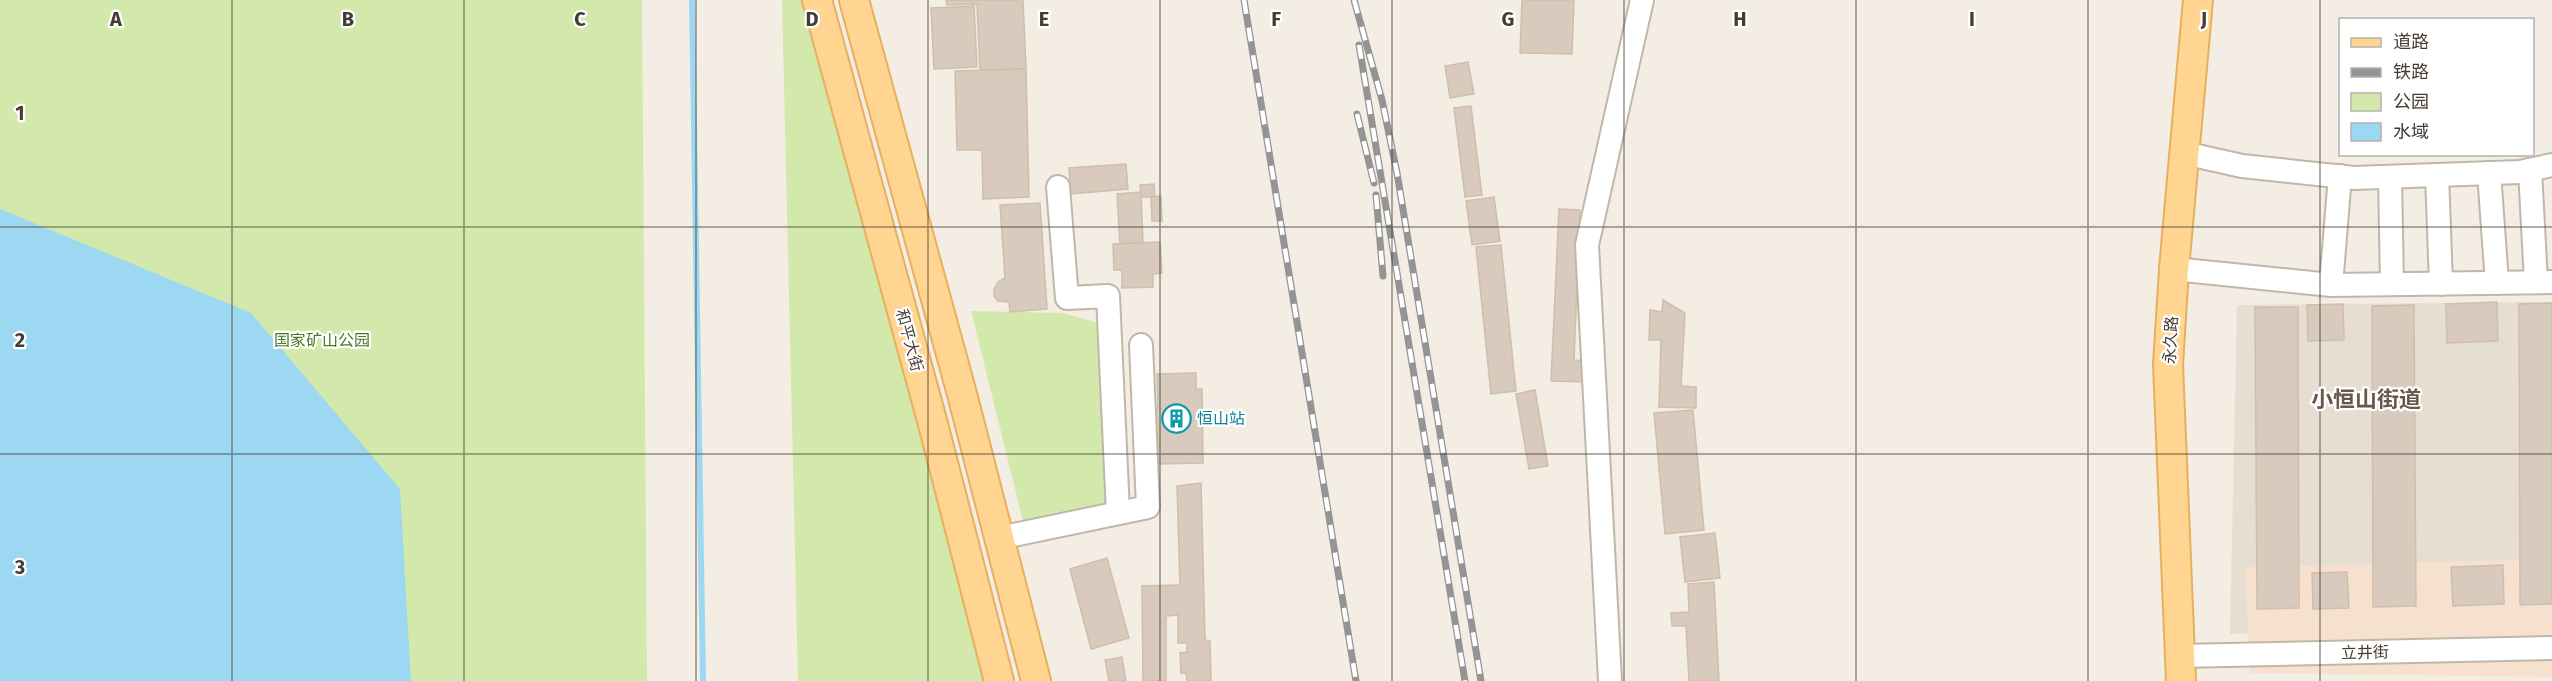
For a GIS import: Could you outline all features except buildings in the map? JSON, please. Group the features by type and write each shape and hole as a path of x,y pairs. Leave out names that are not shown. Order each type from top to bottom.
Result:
{"main road":[{"name":"和平大街","path":"817,0 930,412 999,681"},
{"path":"854,0 962,394 1036,681"},
{"name":"永久路","path":"2180,668 2168,365 2174,269 2198,0"}],"street":[{"path":"1610,681 1587,245 1642,0"},
{"path":"2174,269 2331,285 2544,282 2541,168 2489,173 2390,177 2340,176 2242,166 2184,153"},
{"path":"2489,173 2497,283"},
{"path":"2437,175 2441,284"},
{"path":"2331,285 2340,176"},
{"path":"2390,177 2392,284"},
{"path":"1058,187 1067,298 1108,296 1118,513"},
{"path":"999,538 1148,507 1141,345"},
{"name":"立井街","path":"2180,668 2552,648"}],"shaded area":[{"path":"2552,302 2552,627 2230,634 2237,305"},
{"path":"2552,559 2552,677 2250,673 2245,567"}],"green space":[{"name":"国家矿山公园","path":"0,0 642,0 647,681 0,681"},
{"path":"782,0 808,0 985,681 798,681"},
{"path":"971,311 1062,313 1102,324 1109,498 1103,505 1023,521"}],"water":[{"path":"0,209 251,313 400,489 411,681 0,681"}],"waterway":[{"path":"692,0 703,681"}],"railway":[{"path":"1244,0 1356,681"},
{"path":"1354,0 1382,100 1397,173 1481,681"},
{"path":"1359,45 1465,681"},
{"path":"1357,114 1374,183"},
{"path":"1376,195 1383,276"}],"place":[{"name":"恒山站","path":"1176,418"}],"district":[{"name":"小恒山街道","path":"2366,399"}]}
